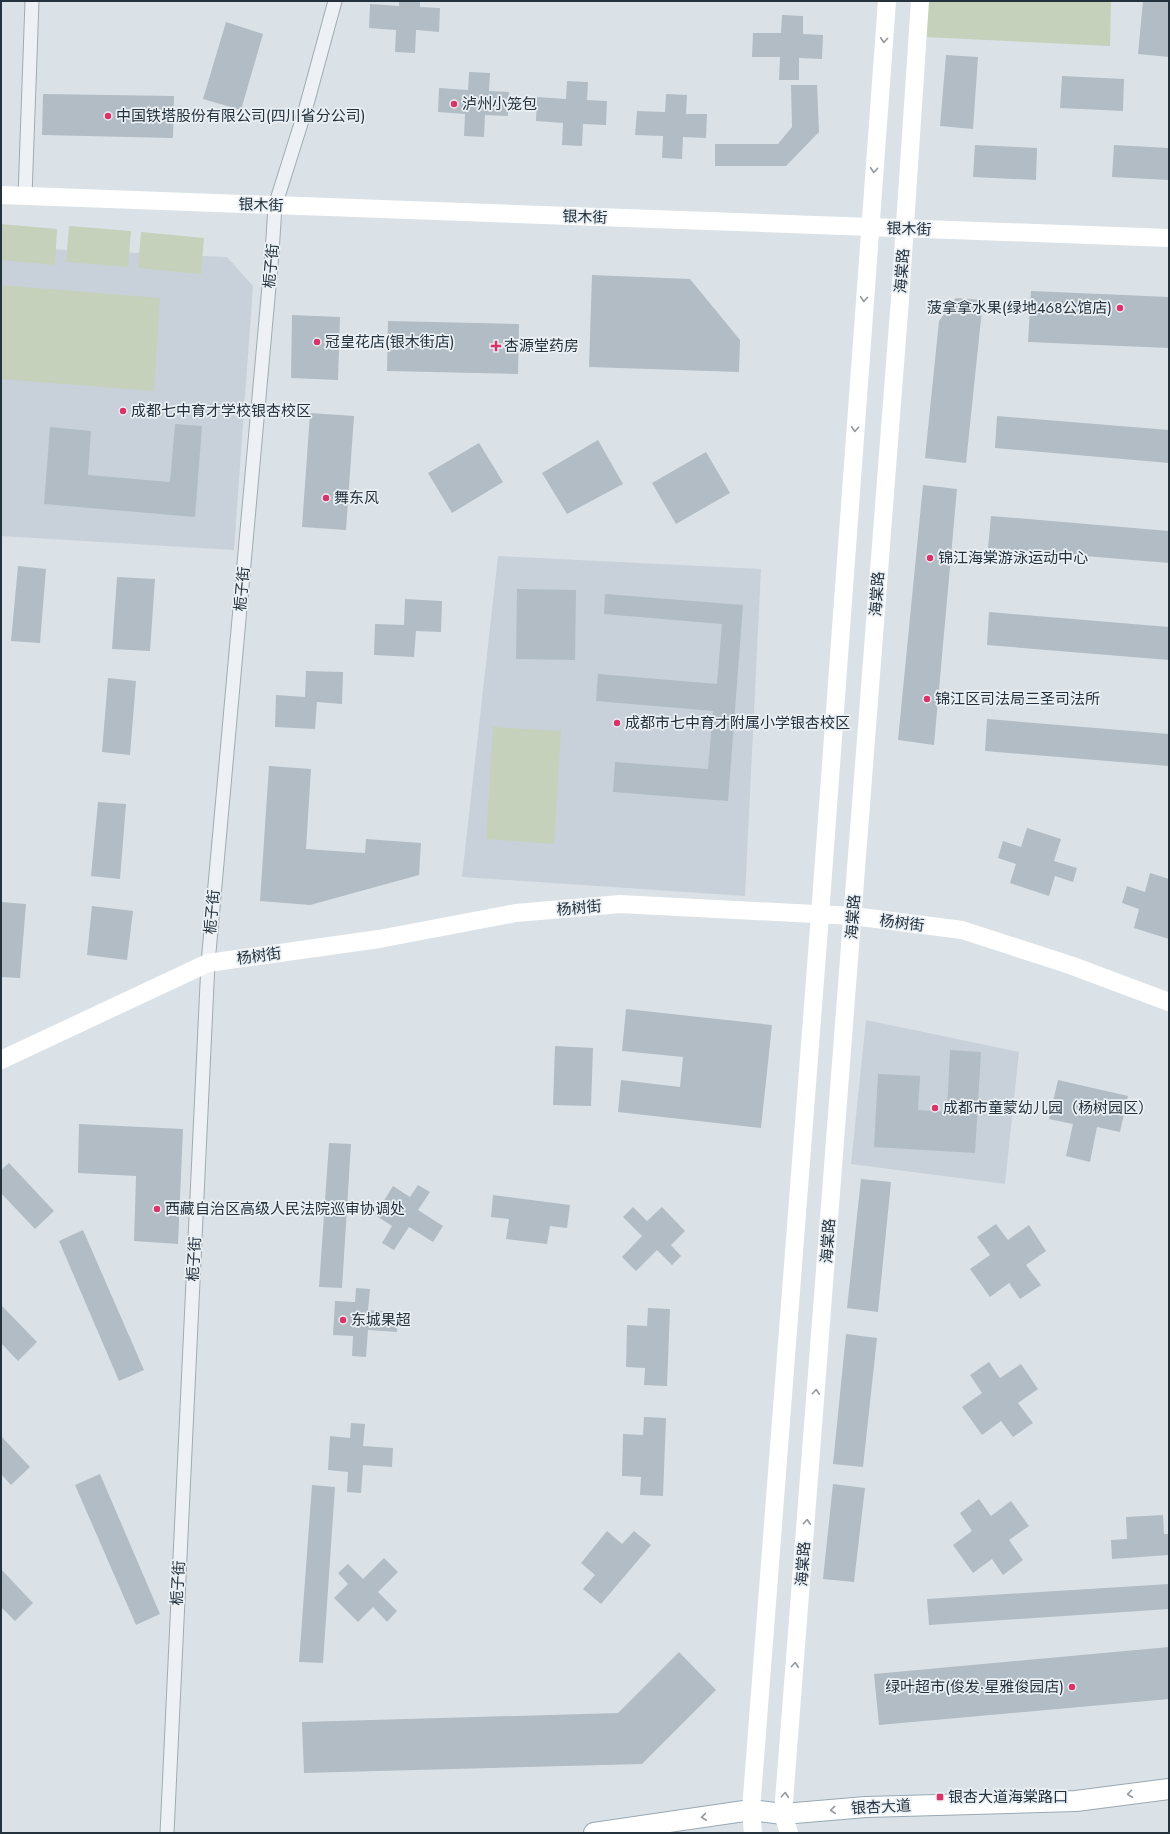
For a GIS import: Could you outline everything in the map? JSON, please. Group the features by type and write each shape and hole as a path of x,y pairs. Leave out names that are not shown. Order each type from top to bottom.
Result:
{"main road":[{"path":"753,1833 751,1810 820,915 869,228 887,1"},
{"name":"海棠路","path":"786,1824 905,229 920,1"},
{"name":"银木街","path":"1,195 1169,238"},
{"name":"杨树街","path":"1,1060 208,963 379,938 516,913 620,904 853,916 962,930 1070,965 1169,1002"},
{"name":"银杏大道","path":"594,1833 751,1810 786,1824 866,1807 1076,1801 1169,1789"}],"street":[{"path":"25,196 32,1"},
{"name":"栀子街","path":"166,1833 208,963 275,206 305,111 335,1"}],"shaded area":[{"name":"成都七中育才学校银杏校区","path":"1,247 227,257 253,286 234,550 1,536"},
{"name":"成都市七中育才附属小学银杏校区","path":"498,556 761,569 745,896 462,877"},
{"name":"成都市童蒙幼儿园（杨树园区）","path":"866,1020 1019,1052 1005,1184 851,1164"}],"green space":[{"path":"927,1 1111,1 1110,46 924,37"},
{"path":"1,224 57,229 55,265 1,260"},
{"path":"69,226 131,231 128,267 66,262"},
{"path":"141,232 204,238 201,274 138,268"},
{"path":"1,285 160,298 154,391 1,379"},
{"path":"493,727 561,731 554,844 486,839"}],"building":[{"path":"399,1 420,1 420,7 440,8 439,32 416,30 415,53 395,52 396,30 369,28 370,4 399,6"},
{"path":"1143,1 1169,1 1169,57 1138,54"},
{"path":"782,15 803,16 803,34 823,35 822,59 799,58 799,80 779,80 780,57 752,57 753,33 781,33"},
{"path":"226,22 263,34 241,110 203,99"},
{"path":"946,55 978,57 973,129 940,126"},
{"path":"469,72 490,73 489,91 509,92 508,116 485,115 484,137 464,136 465,114 438,112 439,88 468,90"},
{"path":"1062,76 1124,79 1123,111 1060,108"},
{"path":"567,81 588,82 587,100 607,101 606,125 583,124 582,146 562,145 563,123 536,121 537,97 566,99"},
{"path":"791,85 817,85 819,132 786,166 715,166 715,144 778,144 792,127"},
{"name":"中国铁塔股份有限公司(四川省分公司)","path":"43,94 174,96 173,138 42,135"},
{"path":"666,94 687,95 686,114 707,114 706,138 683,137 682,159 662,158 663,136 635,135 637,111 665,112"},
{"path":"975,145 1037,148 1036,180 973,177"},
{"path":"1114,145 1169,148 1169,180 1112,177"},
{"path":"592,275 690,279 740,340 739,372 589,367"},
{"path":"1031,291 1169,297 1169,348 1028,342"},
{"path":"956,298 983,300 966,463 925,458 939,321"},
{"path":"292,315 340,317 338,380 291,378"},
{"path":"388,321 519,324 518,374 387,371"},
{"path":"310,413 354,416 346,530 302,527"},
{"path":"997,416 1169,430 1169,463 995,448"},
{"path":"175,424 202,426 195,517 44,504 50,427 91,431 88,475 170,482"},
{"path":"598,440 623,484 567,514 542,473"},
{"path":"479,443 503,482 452,513 428,473"},
{"path":"706,452 730,493 676,524 652,483"},
{"path":"923,485 957,489 934,745 898,740"},
{"path":"991,516 1169,531 1169,563 988,548"},
{"path":"18,566 46,569 40,643 11,641"},
{"path":"117,577 155,579 150,651 112,649"},
{"path":"517,589 576,590 575,660 516,659"},
{"path":"605,594 743,605 728,801 613,792 615,762 708,769 713,711 596,701 598,674 717,684 722,624 604,614"},
{"path":"405,599 442,601 441,632 416,631 414,657 374,655 375,624 404,625"},
{"path":"989,612 1169,627 1169,660 987,645"},
{"path":"306,671 343,672 342,704 317,702 315,729 275,727 276,695 305,697"},
{"path":"108,678 136,681 130,755 102,752"},
{"path":"987,719 1169,734 1169,766 985,751"},
{"path":"269,766 311,769 306,849 365,853 366,839 421,843 419,875 310,905 260,901"},
{"path":"98,802 126,804 120,879 91,876"},
{"path":"1027,828 1061,839 1054,861 1077,868 1073,882 1055,876 1049,896 1010,883 1016,864 998,858 1003,841 1021,847"},
{"path":"1150,873 1169,879 1169,939 1134,928 1139,909 1122,903 1127,886 1145,892"},
{"path":"1,902 26,904 20,978 1,977"},
{"path":"92,906 133,911 127,960 87,955"},
{"path":"626,1009 772,1025 761,1128 618,1112 621,1080 680,1087 683,1057 622,1051"},
{"path":"555,1046 593,1048 591,1106 553,1105"},
{"path":"950,1050 981,1052 975,1153 874,1147 878,1074 920,1076 918,1110 947,1112"},
{"path":"1058,1080 1128,1096 1120,1132 1097,1127 1090,1162 1066,1156 1073,1124 1049,1119"},
{"name":"西藏自治区高级人民法院巡审协调处","path":"79,1124 183,1129 178,1244 134,1241 136,1176 78,1173"},
{"path":"329,1143 351,1144 342,1288 319,1287"},
{"path":"9,1163 54,1211 35,1229 1,1193 1,1170"},
{"path":"861,1179 891,1182 878,1312 847,1308"},
{"path":"418,1185 430,1192 418,1210 443,1226 433,1242 409,1227 394,1250 382,1243 392,1226 375,1215 393,1186 410,1197"},
{"path":"493,1195 570,1205 567,1228 550,1226 547,1244 506,1239 509,1219 491,1217"},
{"path":"633,1207 647,1221 662,1207 685,1231 671,1245 681,1256 672,1265 657,1250 636,1271 622,1257 642,1236 623,1217"},
{"path":"996,1224 1008,1240 1029,1225 1046,1251 1026,1265 1041,1285 1020,1299 1009,1283 990,1297 970,1269 990,1255 977,1237"},
{"path":"83,1230 144,1370 119,1381 59,1241"},
{"path":"356,1288 370,1289 368,1310 398,1312 397,1332 368,1330 366,1357 352,1356 353,1336 333,1335 335,1301 355,1302"},
{"path":"1,1305 37,1342 18,1361 1,1343"},
{"path":"648,1308 670,1309 667,1386 644,1385 645,1368 626,1367 627,1325 647,1326"},
{"path":"846,1334 877,1338 863,1467 833,1464"},
{"path":"989,1362 1000,1378 1021,1364 1038,1389 1018,1403 1033,1423 1013,1437 1001,1421 982,1435 962,1407 982,1393 970,1375"},
{"path":"644,1417 666,1418 663,1496 640,1495 641,1477 622,1476 623,1434 643,1435"},
{"path":"351,1423 365,1424 363,1446 393,1448 392,1467 363,1465 361,1493 347,1492 348,1472 328,1470 330,1436 350,1438"},
{"path":"1,1436 30,1467 11,1485 1,1474"},
{"path":"100,1474 160,1614 136,1625 75,1485"},
{"path":"833,1484 865,1488 854,1582 823,1579"},
{"path":"312,1485 335,1487 323,1663 299,1662"},
{"path":"979,1499 991,1516 1011,1501 1029,1526 1009,1540 1023,1560 1003,1575 992,1559 973,1573 953,1545 972,1531 960,1513"},
{"path":"1163,1515 1164,1534 1169,1534 1169,1555 1112,1559 1111,1540 1127,1539 1126,1517"},
{"path":"607,1531 622,1544 634,1531 651,1545 601,1604 583,1589 595,1575 581,1563"},
{"path":"384,1558 398,1572 378,1592 397,1611 387,1622 373,1607 358,1622 334,1598 348,1584 338,1573 348,1564 363,1579"},
{"path":"1,1569 33,1603 15,1621 1,1607"},
{"path":"1169,1584 1169,1609 929,1625 927,1599"},
{"path":"1169,1647 1169,1699 879,1725 874,1674"},
{"path":"679,1652 716,1690 642,1764 304,1773 302,1722 618,1713"}],"place":[{"name":"泸州小笼包","path":"454,104"},
{"name":"中国铁塔股份有限公司(四川省分公司)","path":"108,116"},
{"name":"菠拿拿水果(绿地468公馆店)","path":"1120,308"},
{"name":"冠皇花店(银木街店)","path":"317,342"},
{"name":"杏源堂药房","path":"496,346"},
{"name":"成都七中育才学校银杏校区","path":"123,411"},
{"name":"舞东风","path":"326,498"},
{"name":"锦江海棠游泳运动中心","path":"930,558"},
{"name":"锦江区司法局三圣司法所","path":"927,699"},
{"name":"成都市七中育才附属小学银杏校区","path":"617,723"},
{"name":"成都市童蒙幼儿园（杨树园区）","path":"935,1108"},
{"name":"西藏自治区高级人民法院巡审协调处","path":"157,1209"},
{"name":"东城果超","path":"343,1320"},
{"name":"绿叶超市(俊发·星雅俊园店)","path":"1072,1687"},
{"name":"银杏大道海棠路口","path":"940,1797"}]}
